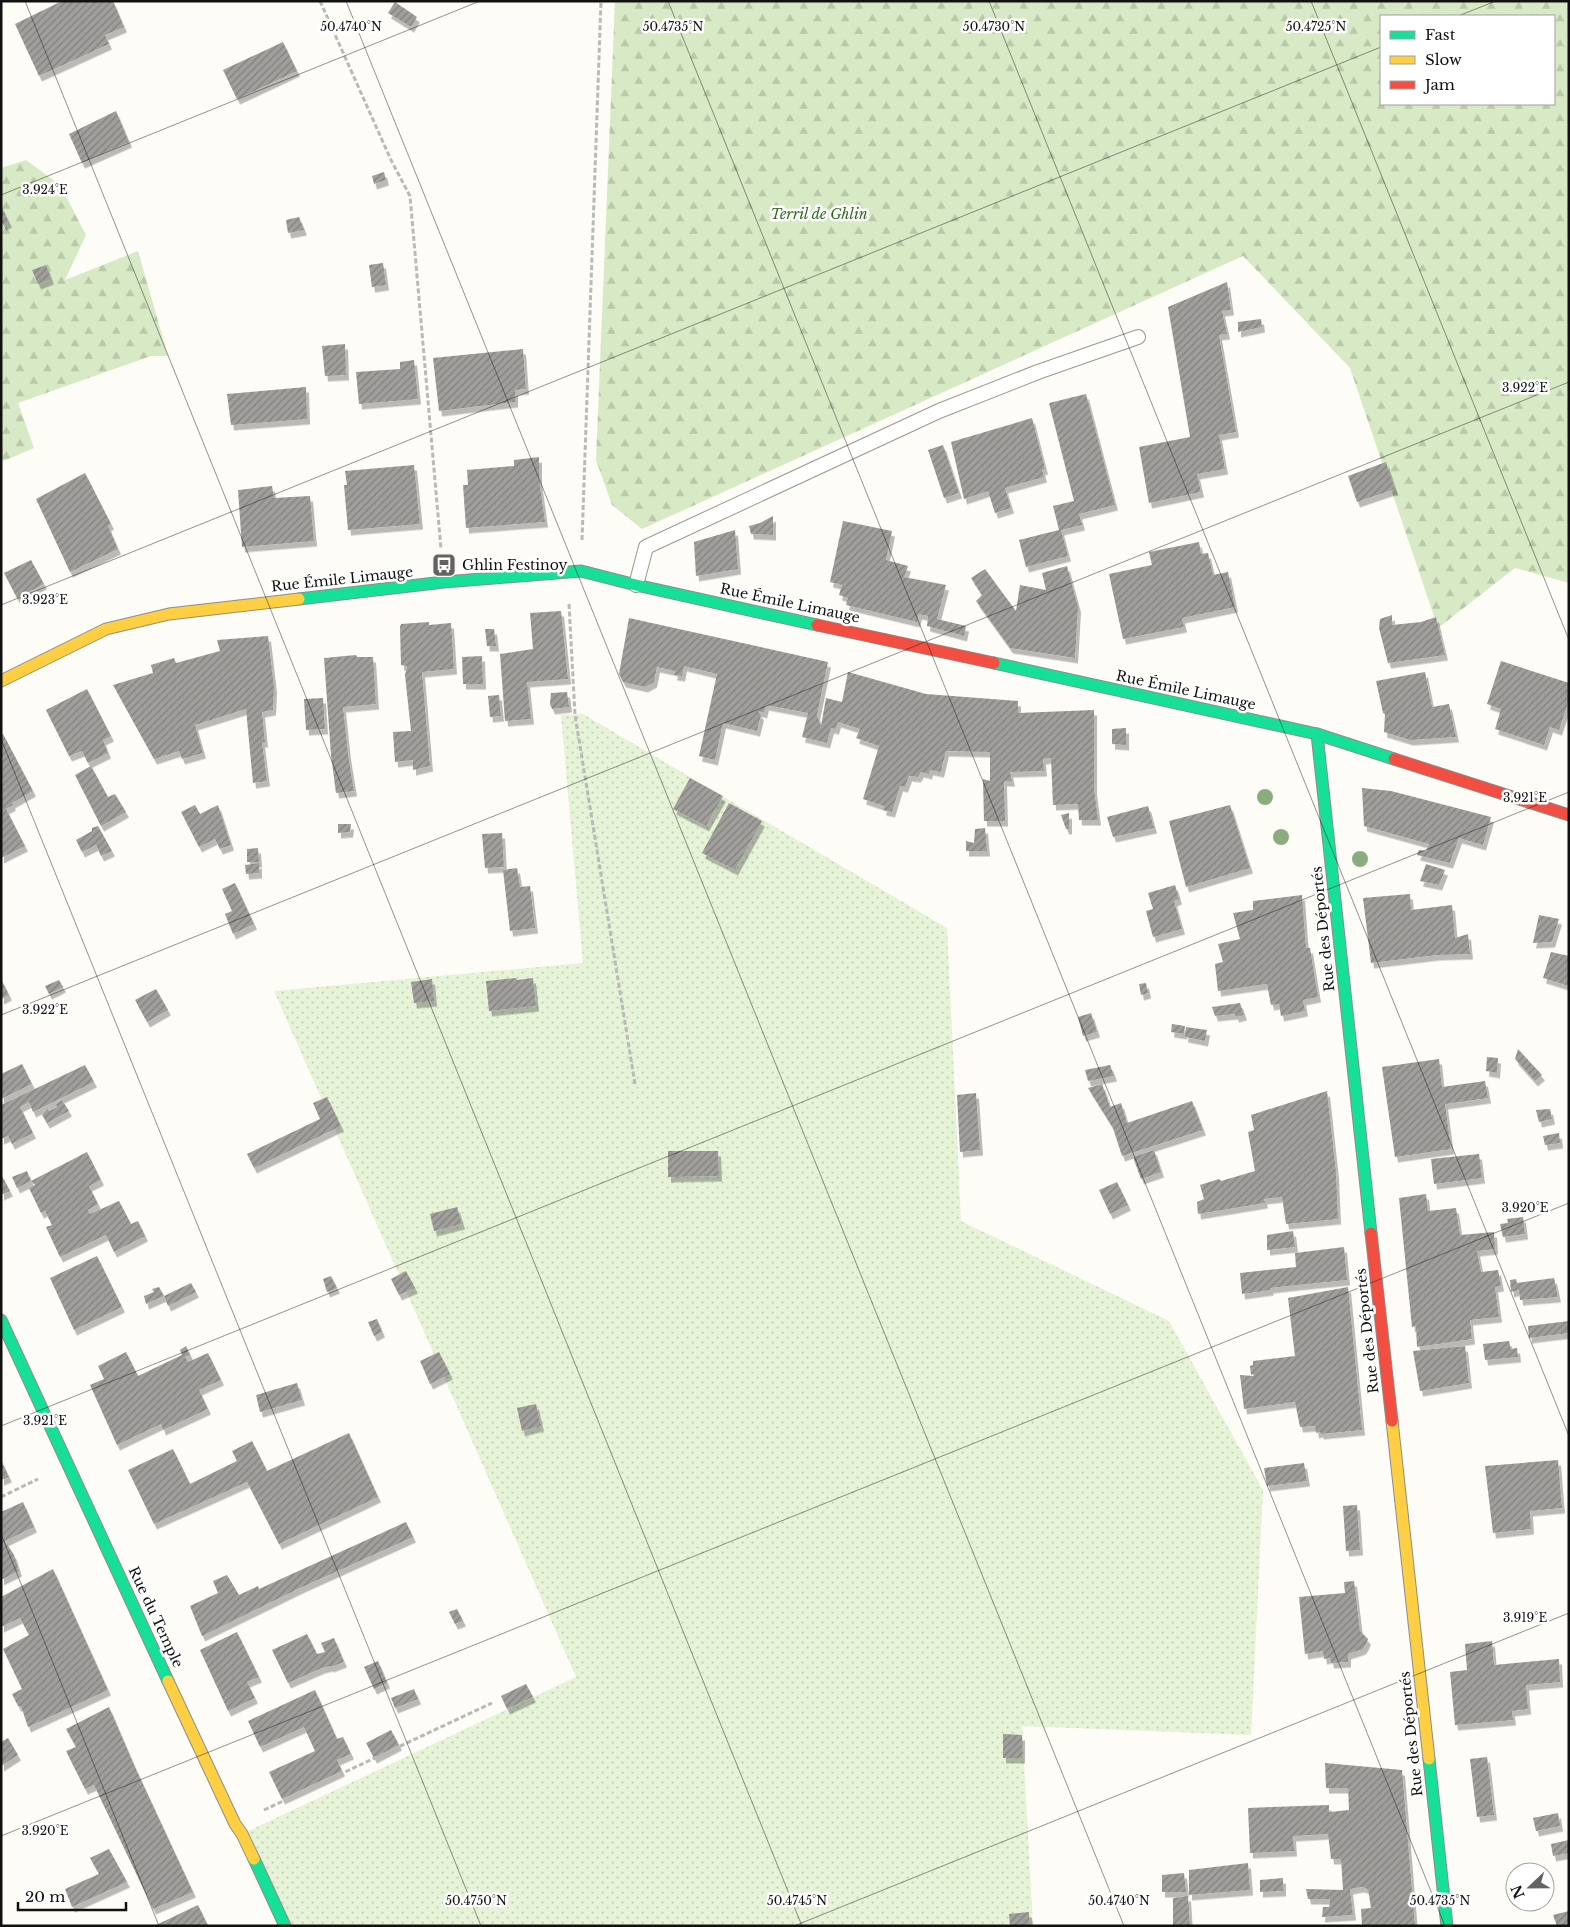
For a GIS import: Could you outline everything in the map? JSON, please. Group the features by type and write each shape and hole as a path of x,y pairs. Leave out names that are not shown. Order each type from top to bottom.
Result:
{"street":[{"name":"Rue Émile Limauge","path":"1,681 106,629 169,614 444,582 581,571 636,585 1317,734 1569,815"},
{"name":"Rue des Déportés","path":"1317,734 1447,1926"},
{"name":"Rue du Temple","path":"1,1320 284,1926"}],"lane":[{"path":"636,585 646,547 939,411 1038,372 1138,337"}],"path":[{"path":"320,1 391,160 410,196 444,582"},
{"path":"581,571 601,1"},
{"path":"568,572 575,715 635,1084"},
{"path":"1,1497 68,1464"},
{"path":"235,1824 492,1703"}],"green space":[{"name":"Terril de Ghlin","path":"615,1 1569,1 1569,583 1515,568 1438,628 1350,368 1243,256 642,529 612,505 596,460"},
{"path":"26,160 60,185 86,235 65,280 138,251 168,356 151,356 18,403 34,448 1,462 1,168"},
{"path":"583,714 947,928 961,1221 1169,1321 1263,1490 1251,1735 1022,1726 1033,1926 285,1926 242,1834 576,1677 274,991 583,963 561,715"}],"building":[{"path":"62,1 113,1 124,27 105,35 109,44 39,76 15,24"},
{"path":"395,2 417,17 411,27 388,13"},
{"path":"283,42 297,71 237,99 223,70"},
{"path":"116,111 129,142 82,163 69,134"},
{"path":"384,172 386,180 374,184 372,176"},
{"path":"1,206 9,222 3,225 1,220"},
{"path":"299,217 304,230 288,233 286,220"},
{"path":"383,263 386,285 372,287 369,265"},
{"path":"46,265 51,279 38,284 32,270"},
{"path":"1227,282 1231,310 1222,311 1227,334 1219,335 1236,432 1219,435 1225,469 1197,474 1201,492 1149,503 1139,447 1190,437 1168,307"},
{"path":"1261,319 1262,327 1238,332 1238,322"},
{"path":"345,344 346,375 325,376 322,346"},
{"path":"523,349 526,389 515,390 515,402 439,411 433,358"},
{"path":"414,360 418,399 359,404 356,372 400,369 400,362"},
{"path":"306,387 307,419 231,425 227,394"},
{"path":"1086,394 1115,505 1079,514 1082,525 1061,530 1068,556 1026,567 1019,540 1059,530 1053,506 1074,501 1049,403"},
{"path":"1032,418 1045,469 1042,470 1044,477 1005,488 1011,508 995,513 988,491 964,499 951,442"},
{"path":"943,445 959,493 944,498 928,450"},
{"path":"539,457 539,478 545,522 466,528 463,485 468,485 467,470 514,466 514,460"},
{"path":"1386,462 1395,489 1357,502 1348,476"},
{"path":"414,465 420,524 348,530 344,485 347,485 345,471"},
{"path":"85,473 111,524 108,526 118,549 70,572 36,499"},
{"path":"272,486 274,498 310,496 314,541 242,547 238,490"},
{"path":"773,516 773,535 751,534 749,526"},
{"path":"843,521 892,531 886,560 908,566 904,577 946,585 937,619 966,626 964,636 927,626 928,616 919,614 917,622 846,605 848,598 839,595 842,585 830,582"},
{"path":"735,530 738,569 696,576 694,542"},
{"path":"1199,542 1201,554 1208,553 1213,575 1228,572 1235,607 1182,618 1184,627 1123,639 1109,574 1152,565 1149,552"},
{"path":"31,560 44,584 17,598 4,573"},
{"path":"1067,566 1078,607 1075,658 1010,648 976,601 982,595 971,578 985,569 1016,611 1020,585 1046,590 1042,573"},
{"path":"561,611 568,679 527,682 531,719 505,721 500,654 533,649 530,613"},
{"path":"1392,615 1392,625 1421,622 1436,617 1445,655 1388,663 1379,628 1380,619"},
{"path":"629,618 828,662 817,715 821,726 826,698 842,702 848,672 926,694 1018,701 1018,713 1094,710 1094,789 1098,820 1079,820 1078,804 1053,805 1051,758 1043,759 1044,771 1010,772 1012,781 1004,781 1005,821 984,821 983,779 990,781 990,752 946,751 941,772 930,770 929,774 921,772 918,777 909,776 905,787 900,786 892,812 883,810 884,806 863,799 879,746 856,738 860,729 838,722 836,729 831,728 827,743 802,737 808,713 766,705 764,713 758,711 761,715 757,731 723,723 715,760 699,756 717,674 684,666 682,676 674,675 675,671 657,667 654,682 645,687 623,682 619,674"},
{"path":"429,622 429,625 451,623 454,669 422,672 430,766 413,770 413,760 395,762 393,732 411,731 405,675 407,666 401,665 400,627 401,624"},
{"path":"485,629 494,629 496,646 487,646"},
{"path":"268,636 274,687 273,710 262,712 265,742 262,742 267,781 253,783 246,709 195,725 203,753 182,759 179,751 154,759 113,685 153,673 151,665 174,658 176,663 220,651 217,640"},
{"path":"356,655 357,657 373,657 376,704 343,707 354,791 336,793 331,755 324,658"},
{"path":"482,656 483,684 463,684 462,657"},
{"path":"1501,661 1569,683 1569,700 1559,730 1550,727 1544,745 1495,729 1501,709 1487,704"},
{"path":"1425,672 1432,707 1449,704 1456,737 1410,740 1384,732 1385,714 1383,713 1376,681"},
{"path":"87,689 111,736 103,740 108,753 88,763 82,751 69,756 46,710"},
{"path":"567,692 569,707 552,709 550,704 551,693"},
{"path":"499,695 501,716 490,717 488,696"},
{"path":"323,698 325,729 306,730 304,699"},
{"path":"1126,728 1126,745 1112,744 1112,729"},
{"path":"3,734 33,791 12,803 13,805 6,809 25,846 1,858 1,735"},
{"path":"91,766 108,797 115,794 126,812 101,826 75,775"},
{"path":"690,778 723,796 706,826 673,809"},
{"path":"1362,788 1391,791 1491,817 1483,845 1459,838 1450,863 1417,855 1419,850 1426,851 1432,838 1429,844 1364,826"},
{"path":"729,803 762,821 735,870 702,853"},
{"path":"195,805 200,814 218,805 231,845 220,849 215,839 199,847 181,812"},
{"path":"1230,805 1250,868 1186,887 1169,821"},
{"path":"1148,806 1154,828 1113,837 1107,817"},
{"path":"1069,813 1069,829 1066,829 1061,815"},
{"path":"338,824 351,824 350,832 338,833"},
{"path":"98,826 112,851 101,856 96,845 82,852 76,840 92,831 92,828"},
{"path":"985,828 987,851 966,851 966,841 974,843 975,829"},
{"path":"502,833 504,867 485,868 482,834"},
{"path":"258,848 259,862 247,862 247,849"},
{"path":"259,863 259,873 246,874 245,865"},
{"path":"1426,864 1445,870 1439,885 1420,881"},
{"path":"517,868 520,887 530,886 535,928 510,931 503,870"},
{"path":"235,883 254,924 233,934 225,914 232,911 222,889"},
{"path":"1175,885 1179,899 1174,901 1182,929 1153,937 1146,911 1153,909 1148,893"},
{"path":"1410,894 1411,910 1452,905 1455,938 1468,934 1470,954 1437,955 1371,963 1363,898"},
{"path":"1302,895 1306,948 1310,948 1318,997 1303,1000 1305,1011 1281,1016 1279,1004 1271,1005 1267,984 1218,991 1215,964 1223,962 1218,944 1240,939 1233,913 1253,910 1253,901"},
{"path":"1539,915 1559,919 1552,942 1533,943"},
{"path":"1551,952 1569,956 1569,986 1543,978"},
{"path":"516,978 517,980 533,978 536,1006 489,1011 486,981"},
{"path":"1,979 9,995 1,999"},
{"path":"432,979 434,1001 414,1003 411,982"},
{"path":"59,980 63,987 49,994 45,986"},
{"path":"1146,983 1148,993 1141,995 1139,984"},
{"path":"156,989 168,1010 147,1022 135,1000"},
{"path":"1240,1003 1244,1015 1236,1017 1235,1014 1215,1016 1212,1007"},
{"path":"1091,1013 1097,1032 1083,1036 1078,1017"},
{"path":"1172,1024 1185,1026 1184,1034 1171,1032"},
{"path":"1186,1027 1207,1030 1205,1041 1185,1037"},
{"path":"1518,1049 1542,1075 1535,1081 1515,1059"},
{"path":"1487,1057 1498,1058 1497,1073 1486,1071"},
{"path":"1439,1059 1442,1087 1485,1081 1488,1098 1445,1104 1451,1149 1395,1157 1382,1067"},
{"path":"22,1064 32,1084 1,1099 1,1074"},
{"path":"85,1065 94,1082 33,1112 29,1102 20,1107 33,1133 12,1144 8,1136 1,1139 1,1105"},
{"path":"1110,1065 1114,1076 1088,1081 1085,1070"},
{"path":"1102,1084 1110,1107 1121,1103 1127,1123 1192,1101 1203,1130 1122,1156 1113,1128 1088,1088"},
{"path":"1327,1091 1336,1173 1338,1219 1286,1224 1282,1197 1264,1199 1265,1203 1198,1214 1197,1202 1204,1199 1200,1185 1255,1171 1248,1132 1254,1130 1251,1115"},
{"path":"976,1093 980,1150 960,1152 957,1095"},
{"path":"327,1097 341,1126 254,1168 247,1154 320,1119 313,1103"},
{"path":"62,1100 69,1111 47,1123 42,1115 48,1108 49,1111 57,1107 56,1104"},
{"path":"1550,1109 1552,1119 1539,1122 1536,1110"},
{"path":"1559,1133 1560,1143 1545,1145 1543,1136"},
{"path":"1154,1150 1161,1172 1141,1179 1133,1157"},
{"path":"668,1151 718,1151 719,1176 668,1177"},
{"path":"87,1152 101,1180 89,1186 98,1204 88,1210 90,1214 119,1201 131,1224 138,1221 145,1236 114,1252 106,1235 60,1257 46,1227 52,1225 45,1211 41,1213 29,1188 35,1185 31,1181"},
{"path":"1479,1154 1482,1178 1434,1184 1431,1159"},
{"path":"27,1171 31,1181 17,1188 12,1177"},
{"path":"1,1174 10,1191 1,1195"},
{"path":"1117,1182 1128,1205 1110,1214 1099,1190"},
{"path":"1426,1194 1428,1211 1456,1208 1460,1235 1494,1232 1495,1249 1477,1251 1481,1272 1498,1270 1501,1286 1495,1287 1499,1317 1470,1320 1472,1339 1417,1347 1416,1326 1412,1327 1399,1198"},
{"path":"457,1207 462,1224 434,1231 430,1214"},
{"path":"1523,1217 1525,1234 1503,1237 1500,1224 1508,1223 1507,1219"},
{"path":"1293,1231 1295,1247 1267,1250 1267,1235"},
{"path":"1344,1247 1347,1280 1270,1288 1271,1290 1242,1294 1240,1273 1296,1267 1295,1253"},
{"path":"97,1256 122,1307 74,1330 50,1278"},
{"path":"406,1271 415,1288 399,1295 391,1279"},
{"path":"331,1276 337,1288 327,1292 323,1279"},
{"path":"1554,1278 1558,1297 1520,1300 1519,1290 1511,1292 1510,1280 1516,1279 1517,1283"},
{"path":"191,1283 196,1292 168,1306 164,1296"},
{"path":"159,1287 164,1296 146,1304 144,1296 154,1292 152,1289"},
{"path":"1348,1287 1362,1430 1321,1434 1320,1432 1316,1433 1315,1426 1300,1427 1295,1402 1244,1409 1240,1375 1254,1376 1253,1374 1251,1375 1250,1366 1253,1365 1253,1361 1295,1356 1288,1298"},
{"path":"377,1319 382,1332 374,1336 368,1322"},
{"path":"1569,1321 1569,1333 1529,1338 1528,1326"},
{"path":"1509,1341 1511,1349 1517,1348 1518,1357 1485,1360 1483,1344"},
{"path":"186,1346 190,1355 185,1357 188,1362 208,1353 221,1380 199,1390 208,1409 163,1430 161,1424 117,1445 90,1385 104,1379 98,1366 126,1352 138,1376 182,1355 180,1350"},
{"path":"1465,1346 1469,1383 1420,1391 1413,1351"},
{"path":"439,1352 450,1374 430,1384 420,1361"},
{"path":"297,1383 302,1400 260,1412 256,1395"},
{"path":"536,1404 541,1426 522,1431 517,1408"},
{"path":"349,1433 378,1497 279,1544 247,1482 154,1524 128,1470 173,1449 190,1484 237,1461 232,1451 252,1441 267,1471"},
{"path":"1,1460 9,1477 1,1480"},
{"path":"1558,1460 1562,1508 1530,1511 1531,1529 1493,1533 1485,1466"},
{"path":"1304,1463 1307,1481 1267,1486 1264,1468"},
{"path":"23,1502 34,1527 5,1541 14,1555 19,1571 1,1580 1,1512"},
{"path":"1357,1505 1360,1550 1346,1551 1343,1506"},
{"path":"406,1522 413,1537 300,1588 202,1636 190,1606 218,1593 213,1581 227,1575 239,1595 258,1586 259,1589"},
{"path":"53,1569 108,1690 28,1727 21,1706 18,1706 12,1694 22,1689 3,1649 29,1635 20,1618 1,1627 1,1597"},
{"path":"1354,1581 1360,1631 1368,1639 1363,1649 1348,1654 1348,1662 1331,1663 1330,1658 1324,1659 1323,1651 1305,1654 1299,1597 1345,1593 1344,1582"},
{"path":"457,1609 463,1621 455,1624 449,1612"},
{"path":"237,1632 259,1677 247,1682 255,1698 228,1711 200,1650"},
{"path":"307,1634 317,1654 325,1652 321,1643 334,1638 344,1662 322,1668 288,1683 272,1650"},
{"path":"1492,1641 1494,1665 1559,1659 1560,1682 1526,1685 1528,1709 1512,1711 1513,1720 1455,1725 1450,1672 1467,1670 1465,1644"},
{"path":"378,1661 387,1683 374,1689 364,1667"},
{"path":"526,1684 533,1697 507,1709 501,1696"},
{"path":"414,1689 418,1699 395,1708 391,1698"},
{"path":"315,1690 337,1739 343,1737 351,1754 337,1760 342,1771 282,1799 269,1772 315,1751 304,1727 260,1747 248,1721"},
{"path":"109,1707 193,1892 153,1909 94,1785 85,1789 66,1751 76,1747 66,1729"},
{"path":"391,1730 399,1745 374,1758 366,1743"},
{"path":"1003,1734 1022,1735 1022,1758 1003,1758"},
{"path":"8,1738 18,1755 1,1766 1,1742"},
{"path":"1487,1757 1494,1815 1477,1817 1470,1759"},
{"path":"1325,1763 1402,1770 1415,1926 1362,1926 1361,1909 1371,1908 1368,1889 1361,1887 1350,1889 1353,1915 1322,1917 1323,1907 1329,1907 1330,1899 1308,1899 1306,1889 1343,1890 1341,1859 1331,1859 1328,1834 1293,1836 1294,1851 1250,1853 1248,1808 1329,1805 1329,1812 1349,1810 1348,1788 1326,1788"},
{"path":"1558,1813 1560,1826 1536,1831 1533,1818"},
{"path":"1569,1840 1569,1853 1553,1856 1551,1844"},
{"path":"109,1849 127,1882 72,1907 65,1889 99,1874 90,1858"},
{"path":"1248,1863 1250,1890 1189,1895 1189,1870"},
{"path":"1184,1873 1186,1892 1162,1892 1162,1875"},
{"path":"1283,1878 1283,1891 1260,1892 1260,1880"},
{"path":"1188,1896 1190,1926 1173,1926 1173,1898"},
{"path":"198,1905 208,1926 154,1926"},
{"path":"1569,1911 1569,1926 1557,1926 1553,1915"},
{"path":"1029,1912 1030,1926 1010,1926 1009,1914"}],"traffic: fast":[{"path":"299,599 444,582 581,571 817,625"},
{"path":"994,663 1317,734 1394,759"},
{"path":"1317,734 1371,1233"},
{"path":"1,1320 168,1681"},
{"path":"1429,1759 1447,1926"},
{"path":"254,1859 285,1926"}],"traffic: slow":[{"path":"1,681 106,629 169,614 299,599"},
{"path":"1392,1421 1429,1759"},
{"path":"168,1681 235,1824 254,1859"}],"traffic: jam":[{"path":"817,625 994,663"},
{"path":"1394,759 1569,815"},
{"path":"1371,1233 1392,1421"}],"place":[{"name":"Ghlin Festinoy","path":"444,565"}]}
